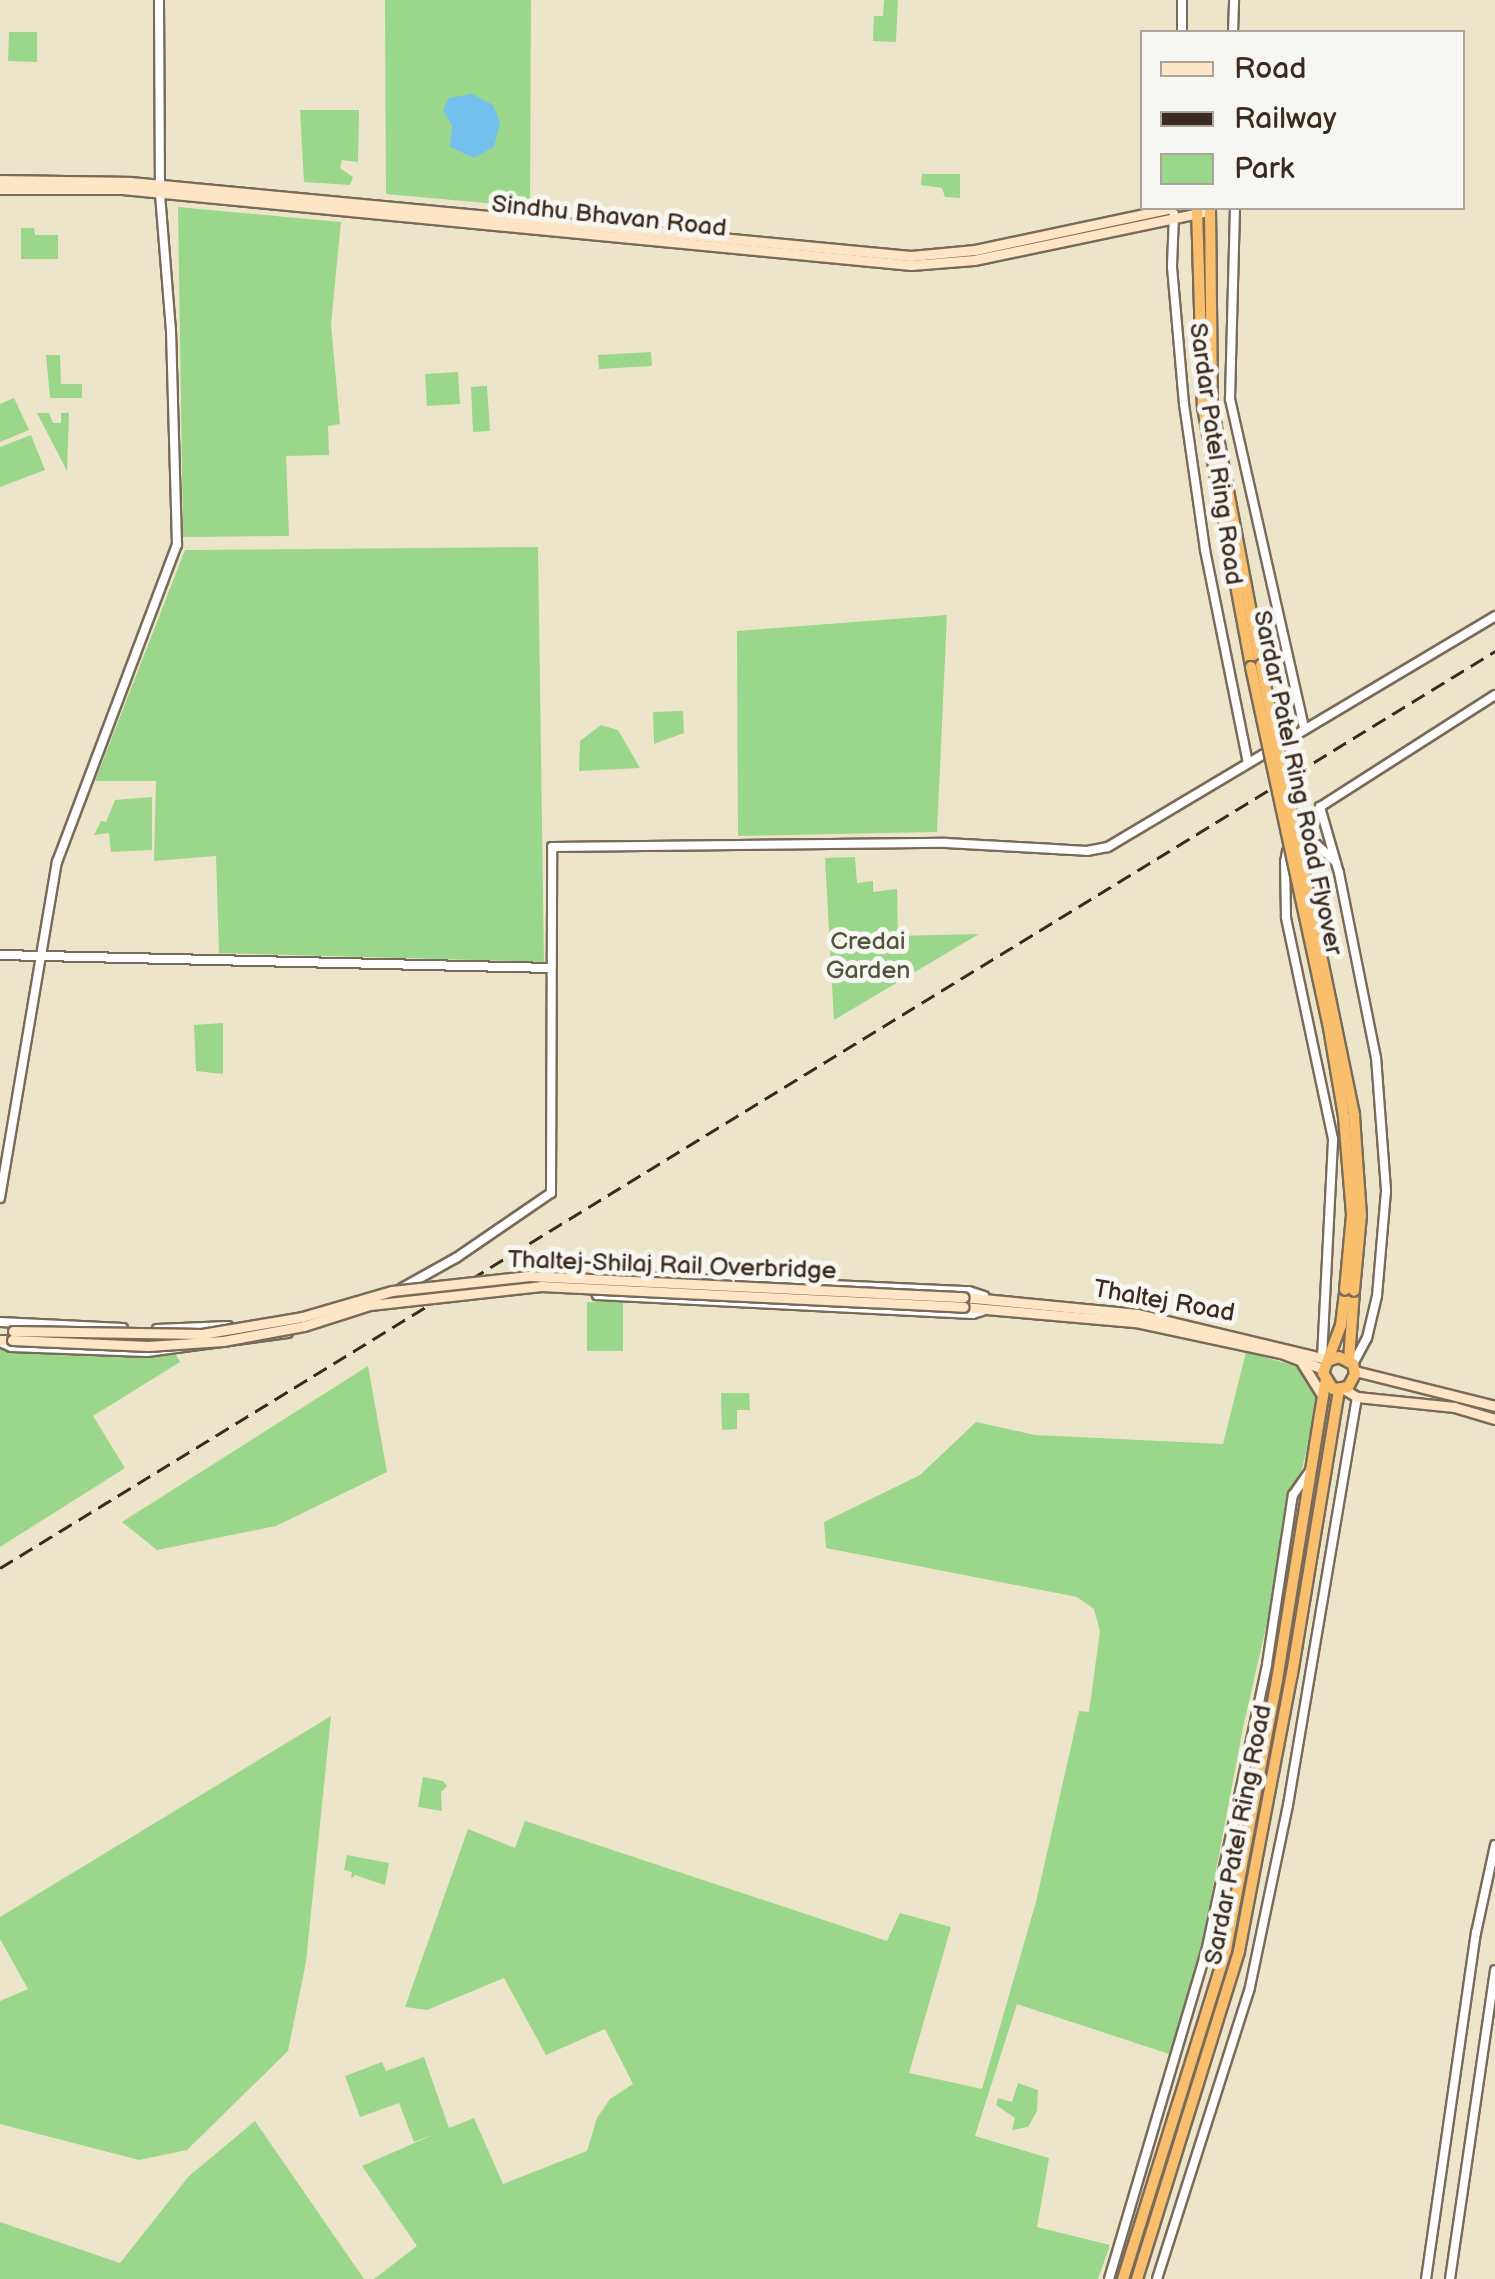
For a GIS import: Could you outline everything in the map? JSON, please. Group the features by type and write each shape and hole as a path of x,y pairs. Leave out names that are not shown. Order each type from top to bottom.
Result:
{"highway":[{"name":"Sardar Patel Ring Road Flyover","path":"1197,210 1203,350 1224,536 1336,1067 1351,1198 1352,1365"},
{"name":"Sardar Patel Ring Road Flyover","path":"1203,350 1210,210"},
{"name":"Sardar Patel Ring Road Flyover","path":"1325,1362 1342,1325 1350,1291"},
{"path":"1325,1362 1352,1365 1352,1383 1341,1389 1325,1382"},
{"name":"Sardar Patel Ring Road","path":"1123,2279 1226,1950 1314,1466 1325,1362"},
{"name":"Sardar Patel Ring Road","path":"1137,2279 1239,1951 1341,1389"}],"main road":[{"name":"Sindhu Bhavan Road","path":"0,180 160,188 911,256 975,250 1173,210 1197,210"},
{"name":"Sindhu Bhavan Road","path":"0,189 160,188"},
{"name":"Thaltej-Shilaj Rail Overbridge","path":"0,1341 13,1336 228,1332 302,1317 392,1290 530,1276 989,1303"},
{"name":"Thaltej Road","path":"989,1303 1137,1314 1325,1362"},
{"path":"989,1303 1136,1322 1300,1360 1325,1362"},
{"name":"Thaltej-Shilaj Rail Overbridge","path":"0,1326 13,1336"},
{"path":"1300,1360 1324,1399"},
{"path":"1352,1365 1495,1406"},
{"path":"1341,1389 1357,1397 1454,1407 1495,1419"}],"street":[{"path":"0,1198 57,862 177,545 172,350 160,188 159,0"},
{"path":"1182,0 1182,30"},
{"path":"1233,30 1234,0"},
{"name":"Sardar Patel Ring Road","path":"1173,210 1172,267 1184,404 1205,550 1248,762"},
{"name":"Sardar Patel Ring Road","path":"1235,210 1230,399 1304,728"},
{"path":"0,1326 223,1326 392,1292 456,1258 551,1193 552,847 946,843 1087,852 1126,838 1495,616"},
{"path":"1352,1365 1367,1338 1377,1296 1386,1190 1376,1058 1336,863 1320,806 1495,695"},
{"path":"1325,1362 1333,1139 1286,917 1284,878 1287,852 1295,845 1318,845 1336,863"},
{"path":"0,955 550,968"},
{"path":"596,1276 950,1290 989,1303 973,1314 597,1296 593,1290 596,1276"},
{"path":"652,1278 655,1298"},
{"path":"0,1341 92,1351 204,1348 304,1330 379,1306 392,1292"},
{"name":"Sardar Patel Ring Road","path":"1157,2279 1250,1987 1288,1805 1357,1397"},
{"name":"Sardar Patel Ring Road","path":"1109,2279 1206,1952 1267,1664 1293,1494 1314,1466"},
{"path":"1426,2279 1476,1933 1495,1846"},
{"path":"1450,2279 1495,1970"}],"green space":[{"path":"385,0 531,0 530,207 386,194"},
{"path":"884,0 898,0 896,42 873,41 874,16 883,16"},
{"path":"9,32 37,32 37,62 8,61"},
{"path":"300,110 359,110 358,162 342,160 340,168 353,177 350,185 304,182"},
{"path":"922,174 960,174 960,198 945,197 942,188 921,185"},
{"path":"178,207 341,222 331,324 340,424 328,426 329,455 286,456 289,536 183,537"},
{"path":"21,228 34,228 35,235 58,235 58,259 21,259"},
{"path":"651,352 652,366 599,369 598,355"},
{"path":"46,355 60,355 61,384 82,384 82,398 50,398"},
{"path":"458,372 460,404 427,406 425,374"},
{"path":"487,386 490,431 473,432 471,387"},
{"path":"14,398 29,430 0,442 0,404"},
{"path":"37,413 49,413 53,423 61,423 61,413 69,413 67,471"},
{"path":"31,435 45,470 0,487 0,447"},
{"path":"538,547 544,962 219,953 216,856 154,861 156,781 95,781 185,550"},
{"path":"947,615 937,832 738,836 737,631"},
{"path":"683,711 684,733 654,744 653,712"},
{"path":"601,725 618,730 640,768 579,771 580,741"},
{"path":"152,797 152,850 111,852 109,833 94,835 101,821 106,822 115,800"},
{"name":"Credai Garden","path":"855,857 857,883 873,881 873,892 897,889 898,936 979,934 834,1020 825,858"},
{"path":"223,1023 223,1074 196,1071 194,1025"},
{"path":"587,1302 623,1302 623,1351 587,1351"},
{"path":"0,1349 175,1353 180,1362 93,1416 125,1468 0,1547"},
{"path":"1246,1352 1295,1366 1310,1380 1318,1399 1243,1728 1202,1944 1169,2054 1017,2004 975,2136 1049,2158 1037,2227 1110,2245 1098,2279 374,2279 417,2246 362,2166 435,2134 414,2142 399,2103 360,2117 345,2076 382,2062 386,2071 424,2057 449,2128 474,2118 503,2184 587,2151 597,2118 610,2099 633,2084 605,2029 546,2055 504,1978 427,2010 405,2007 468,1829 515,1848 525,1821 887,1941 900,1913 951,1927 909,2073 982,2089 1036,1902 1079,1711 1089,1712 1100,1631 1094,1609 1077,1597 826,1548 824,1522 920,1475 976,1422 1035,1435 1223,1444"},
{"path":"368,1366 387,1472 276,1526 157,1550 122,1522"},
{"path":"721,1393 749,1393 750,1410 737,1410 737,1429 722,1430"},
{"path":"331,1716 306,1962 288,2051 187,2150 139,2160 0,2124 0,2001 28,1989 0,1939 0,1917"},
{"path":"423,1777 443,1781 447,1786 441,1792 442,1811 418,1807"},
{"path":"347,1855 389,1863 385,1885 355,1875 351,1879 352,1872 344,1870"},
{"path":"1018,2083 1038,2090 1037,2111 1028,2127 1012,2130 1015,2118 996,2105 998,2098 1012,2102"},
{"path":"255,2121 364,2279 0,2279 0,2222 120,2263 189,2176"}],"water":[{"path":"472,94 493,105 500,122 494,147 474,158 450,147 452,126 443,110 449,98"}],"railway":[{"path":"0,1568 1495,651"}]}
